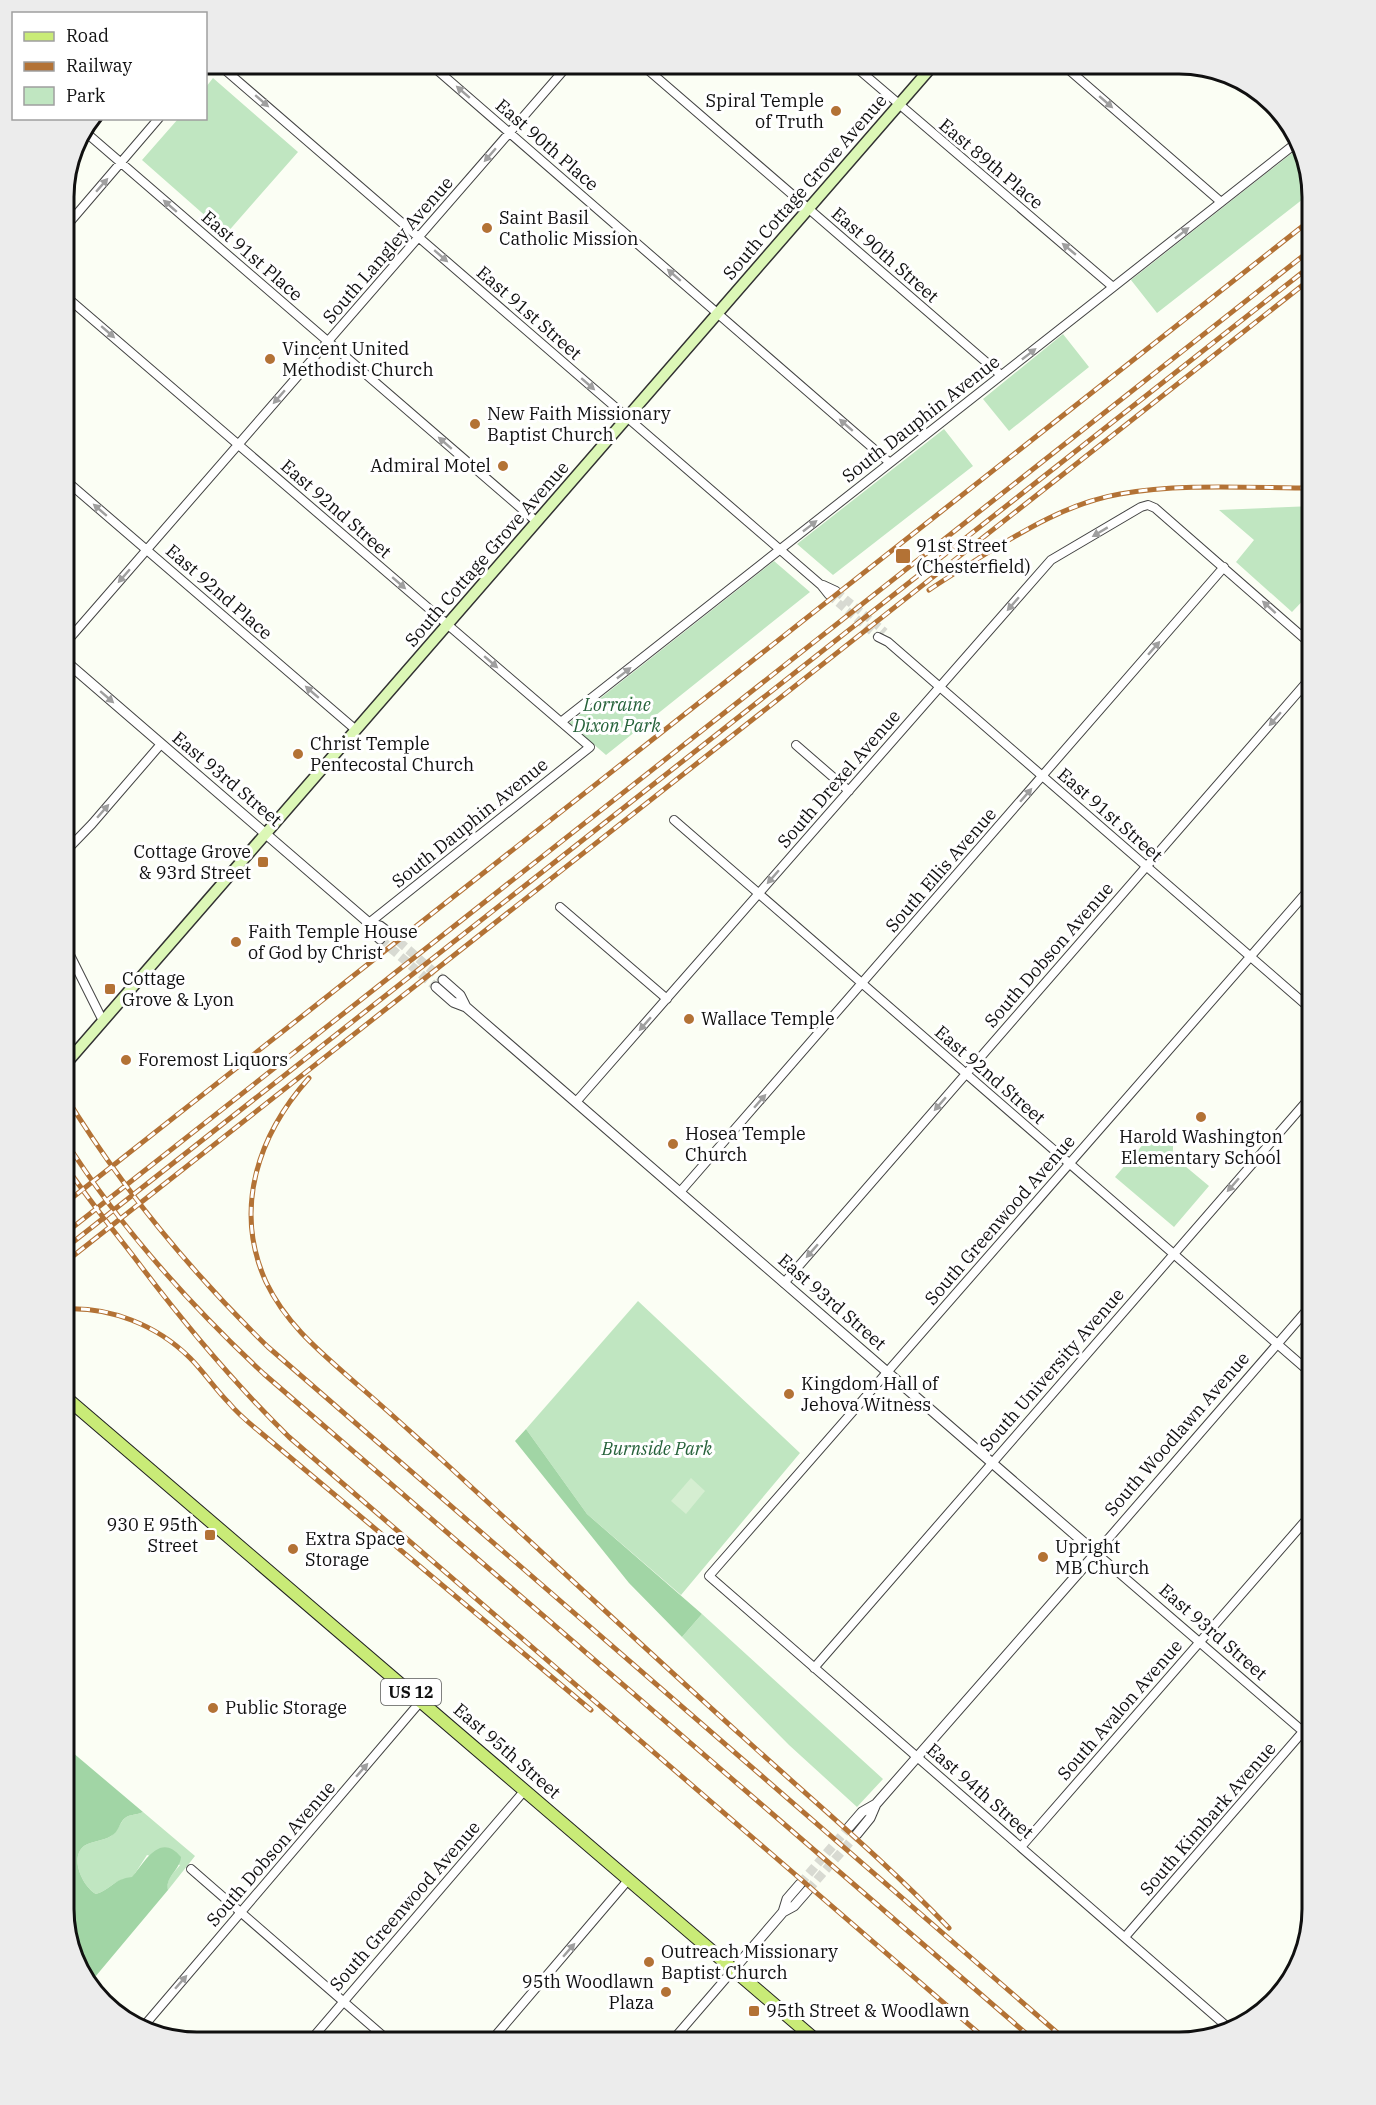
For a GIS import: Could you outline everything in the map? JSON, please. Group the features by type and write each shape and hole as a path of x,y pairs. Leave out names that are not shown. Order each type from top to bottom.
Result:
{"main road":[{"name":"South Cottage Grove Avenue","path":"74,1055 926,74"},
{"name":"East 95th Street","path":"74,1404 806,2032"}],"street":[{"name":"East 91st Street","path":"230,74 780,550 833,593"},
{"name":"East 90th Place","path":"442,74 890,463"},
{"name":"South Langley Avenue","path":"74,633 560,74"},
{"name":"East 90th Street","path":"653,74 1001,375"},
{"name":"East 89th Place","path":"863,74 1113,287"},
{"path":"1074,74 1221,202"},
{"path":"74,217 157,120"},
{"name":"East 91st Place","path":"90,136 537,522"},
{"name":"South Dauphin Avenue","path":"561,723 1292,146"},
{"name":"East 92nd Street","path":"74,303 590,747"},
{"name":"East 92nd Place","path":"74,487 356,730"},
{"name":"South Drexel Avenue","path":"576,1102 1051,560 1141,507 1148,506 1155,508 1224,567"},
{"path":"1224,567 1303,637"},
{"name":"South Ellis Avenue","path":"680,1192 1224,567"},
{"name":"East 91st Street","path":"881,634 1303,1002"},
{"name":"East 93rd Street","path":"74,669 369,923 380,926 384,935"},
{"name":"South Dobson Avenue","path":"784,1283 1303,686"},
{"path":"74,843 161,744"},
{"path":"796,745 849,791"},
{"name":"South Dauphin Avenue","path":"369,923 590,747"},
{"name":"East 92nd Street","path":"674,820 1303,1366"},
{"name":"South Greenwood Avenue","path":"709,1576 1303,896"},
{"path":"560,907 667,999"},
{"path":"74,962 104,1021"},
{"name":"East 93rd Street","path":"439,984 460,995 466,1007 1303,1732"},
{"name":"South University Avenue","path":"814,1668 1303,1105"},
{"name":"South Woodlawn Avenue","path":"853,1830 870,1818 876,1804 917,1756 1303,1315"},
{"name":"South Avalon Avenue","path":"1021,1847 1303,1524"},
{"name":"East 94th Street","path":"709,1576 1223,2023"},
{"name":"South Dobson Avenue","path":"147,2021 421,1701"},
{"name":"South Kimbark Avenue","path":"1125,1937 1303,1732"},
{"name":"South Greenwood Avenue","path":"318,2031 525,1790"},
{"path":"191,1869 378,2031"},
{"path":"499,2031 629,1880"},
{"path":"680,2031 783,1912 787,1899 804,1887"}],"green space":[{"path":"213,78 298,152 226,234 142,160 177,120 207,120 207,86"},
{"path":"1294,152 1303,199 1157,313 1131,280"},
{"path":"1063,334 1089,367 1009,431 983,399"},
{"path":"944,429 973,466 833,575 797,544"},
{"path":"1303,506 1303,600 1292,612 1236,562 1254,540 1219,510"},
{"name":"Lorraine Dixon Park","path":"774,561 810,592 606,755 569,723"},
{"path":"1152,1134 1173,1134 1173,1156 1209,1186 1174,1227 1115,1177"},
{"name":"Burnside Park","path":"638,1301 800,1453 681,1595 587,1514 526,1429"},
{"path":"526,1429 587,1514 702,1614 682,1637 629,1583 515,1441"},
{"path":"691,1478 705,1491 686,1514 671,1501"},
{"path":"702,1614 883,1779 857,1807 789,1745 682,1637"},
{"path":"74,1754 143,1812 127,1817 114,1834 87,1844 80,1851 78,1865 87,1885 96,1894 106,1890 116,1882 132,1877 153,1852 166,1847 181,1857 169,1881 168,1890 95,1977 83,1956 75,1925"},
{"path":"143,1812 195,1856 168,1890 169,1880 180,1865 147,1855 132,1878 116,1882 96,1894 87,1885 80,1872 78,1858 80,1851 87,1844 111,1836 127,1817"}],"tunnel":[{"path":"836,591 885,632"},
{"path":"829,595 878,637"},
{"path":"388,932 443,980"},
{"path":"380,939 436,987"},
{"path":"800,1884 849,1827"},
{"path":"808,1890 857,1834"}],"railway":[{"path":"74,1196 1303,226"},
{"path":"74,1226 1303,256"},
{"path":"74,1241 1303,272"},
{"path":"74,1255 1303,285"},
{"path":"929,590 1029,528 1064,511 1101,498 1167,488 1303,488"},
{"path":"309,1078 291,1100 264,1148 256,1174 252,1200 252,1227 256,1255 266,1282 284,1312 319,1351 442,1460 873,1854 949,1928"},
{"path":"74,1110 108,1161 157,1226 211,1288 268,1347 1056,2032"},
{"path":"74,1154 107,1201 156,1262 208,1319 264,1374 1024,2032"},
{"path":"74,1178 189,1327 247,1394 289,1437 977,2032"},
{"path":"74,1309 115,1314 147,1327 177,1346 248,1422 591,1710"}],"place":[{"name":"Spiral Temple of Truth","path":"836,111"},
{"name":"Saint Basil Catholic Mission","path":"487,228"},
{"name":"Vincent United Methodist Church","path":"270,359"},
{"name":"New Faith Missionary Baptist Church","path":"475,424"},
{"name":"Admiral Motel","path":"503,466"},
{"name":"91st Street (Chesterfield)","path":"903,556"},
{"name":"Christ Temple Pentecostal Church","path":"298,754"},
{"name":"Cottage Grove & 93rd Street","path":"263,862"},
{"name":"Faith Temple House of God by Christ","path":"236,942"},
{"name":"Cottage Grove & Lyon","path":"110,989"},
{"name":"Wallace Temple","path":"689,1019"},
{"name":"Foremost Liquors","path":"126,1060"},
{"name":"Harold Washington Elementary School","path":"1201,1117"},
{"name":"Hosea Temple Church","path":"673,1144"},
{"name":"Kingdom Hall of Jehova Witness","path":"789,1394"},
{"name":"930 E 95th Street","path":"210,1535"},
{"name":"Extra Space Storage","path":"293,1549"},
{"name":"Upright MB Church","path":"1043,1557"},
{"name":"Public Storage","path":"213,1708"},
{"name":"Outreach Missionary Baptist Church","path":"649,1962"},
{"name":"95th Woodlawn Plaza","path":"666,1992"},
{"name":"95th Street & Woodlawn","path":"754,2011"}]}
